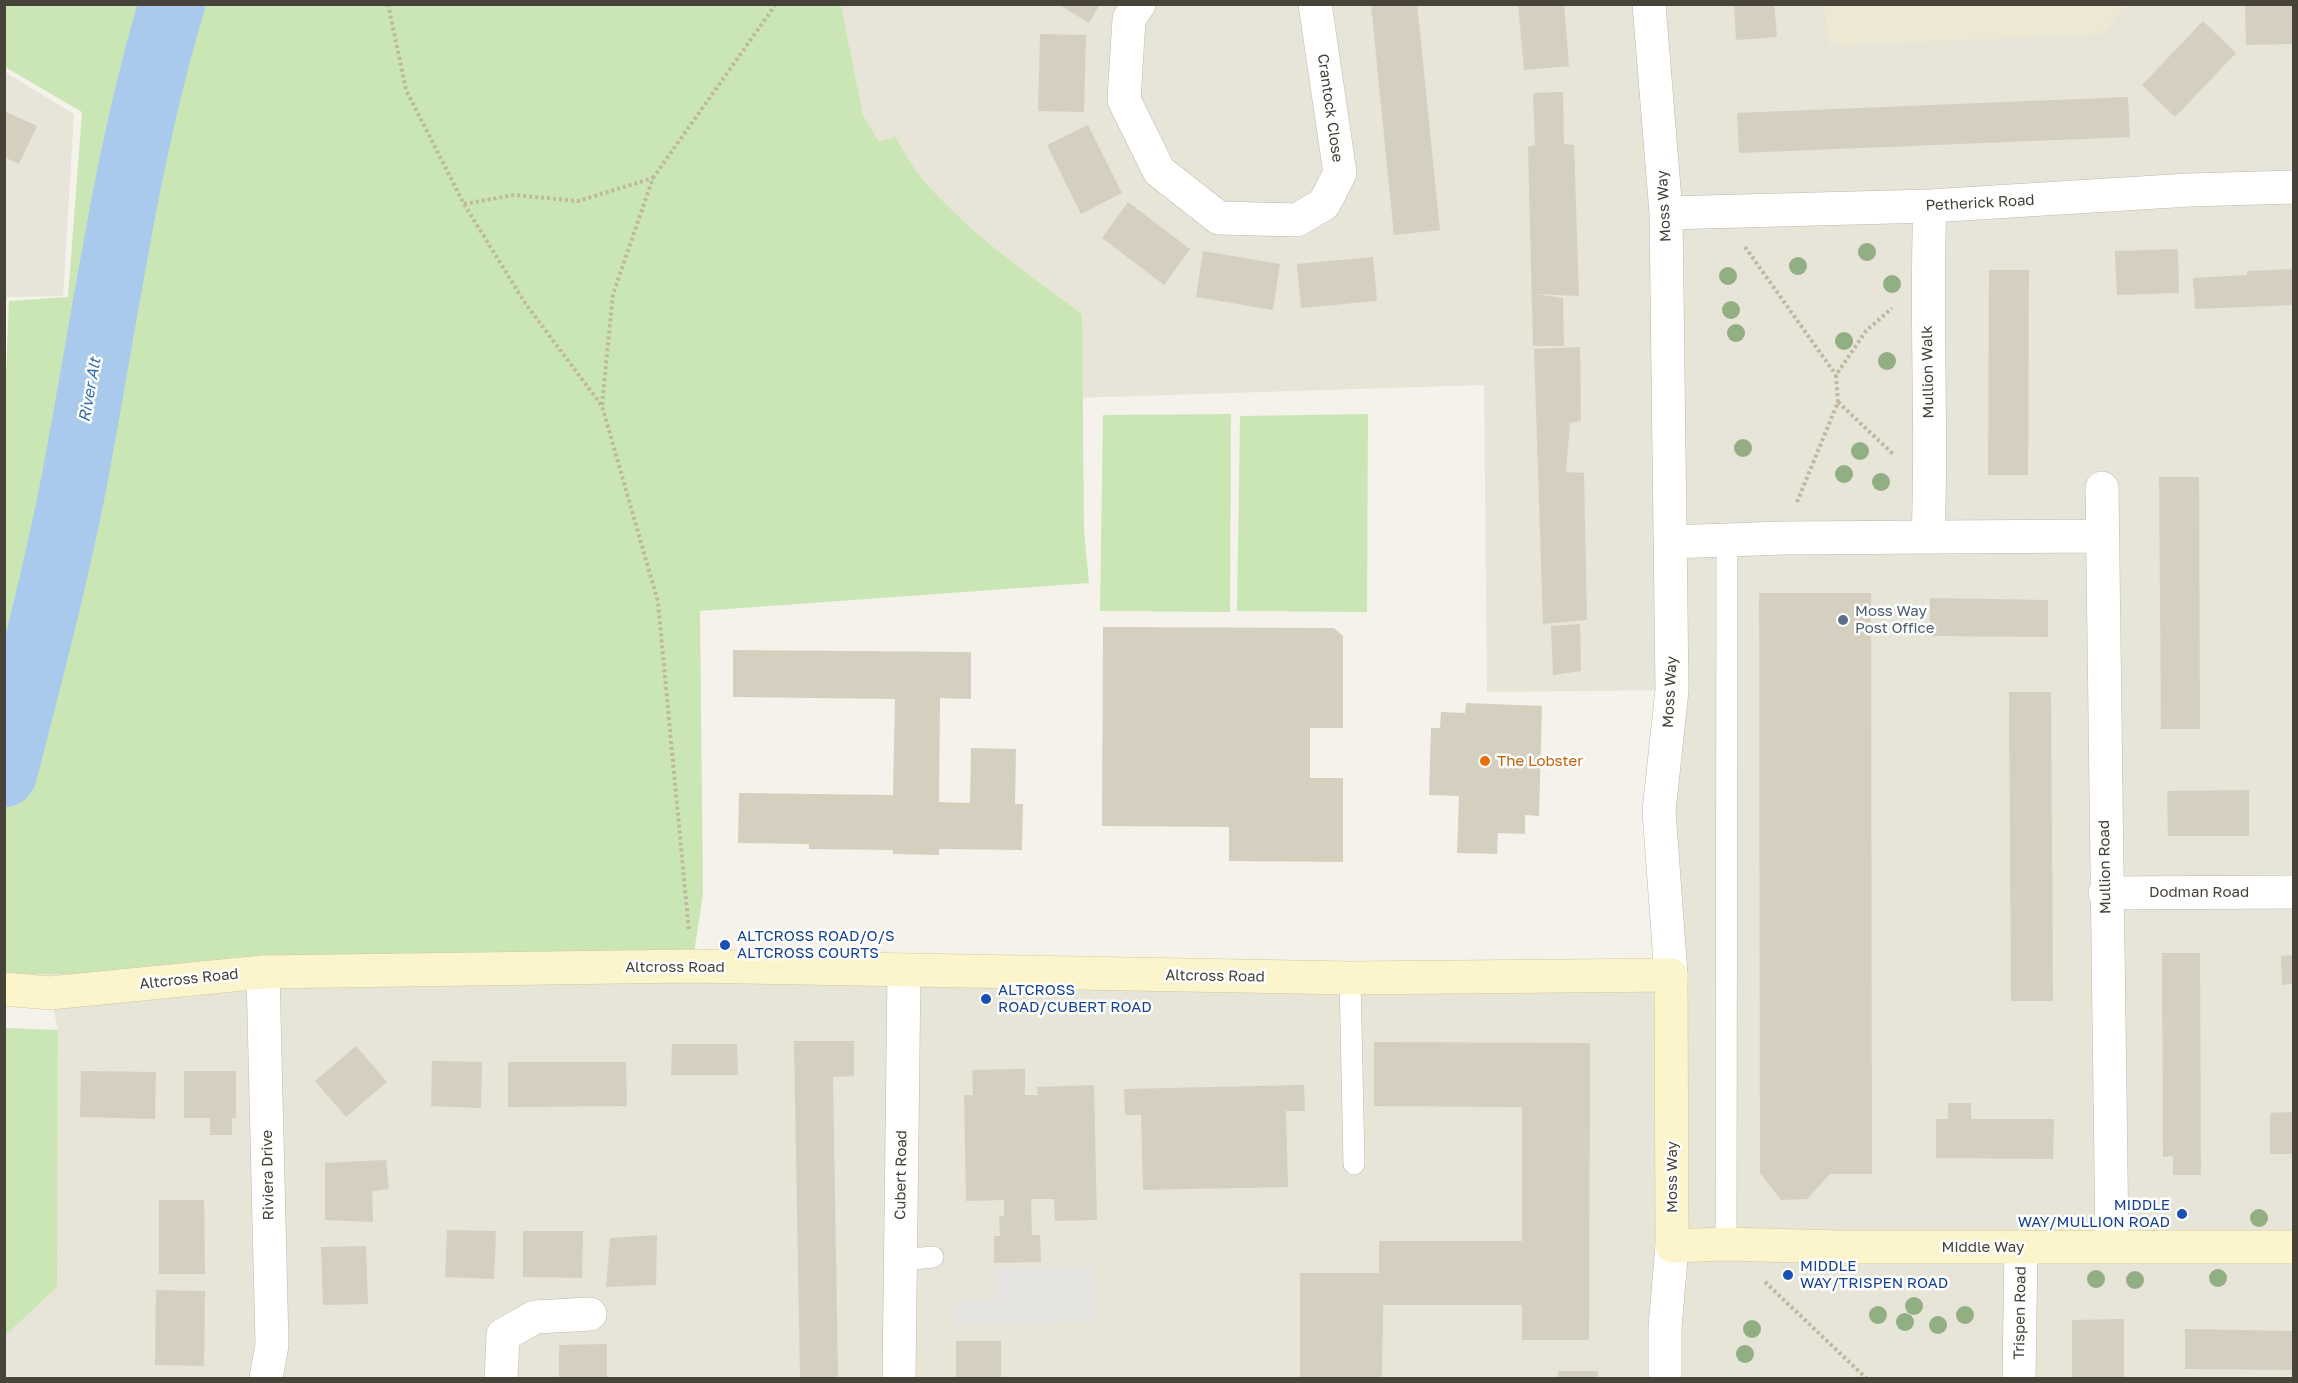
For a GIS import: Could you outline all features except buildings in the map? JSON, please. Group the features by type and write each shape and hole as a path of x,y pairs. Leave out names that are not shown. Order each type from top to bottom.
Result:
{"street":[{"name":"Crantock Close","path":"1139,4 1129,19 1124,100 1159,171 1219,218 1297,220 1324,204 1340,173 1315,4"},
{"name":"Moss Way","path":"1649,4 1666,213 1672,542 1672,690 1659,811 1671,975 1672,1246 1665,1328 1665,1378"},
{"name":"Petherick Road","path":"1666,213 1930,206 2189,190 2294,188"},
{"name":"Mullion Walk","path":"1928,537 1930,490 1927,277 1930,206"},
{"name":"Mullion Road","path":"2102,488 2105,893 2112,1246"},
{"path":"1672,542 1783,538 2101,536"},
{"name":"Dodman Road","path":"2105,893 2294,892"},
{"name":"Altcross Road","path":"4,989 50,993 263,972 692,966 1350,978 1671,975"},
{"name":"Cubert Road","path":"898,1378 904,971"},
{"name":"Riviera Drive","path":"263,972 272,1345 266,1378"},
{"name":"Middle Way","path":"1672,1246 1726,1244 2294,1247"},
{"name":"Trispen Road","path":"2019,1378 2021,1247"},
{"path":"501,1378 503,1335 535,1317 590,1314"}],"lane":[{"path":"1726,1244 1727,540"},
{"path":"1350,978 1354,1164"},
{"path":"900,1260 933,1257"}],"path":[{"path":"388,4 406,90 464,204 525,303 602,406 658,602 692,966"},
{"path":"602,406 613,294 653,178 776,4"},
{"path":"464,204 514,195 578,201 653,178"},
{"path":"1720,213 1836,375 1838,402 1783,538"},
{"path":"1836,375 1866,331 1927,277"},
{"path":"1838,402 1930,490"},
{"path":"1726,1244 1866,1378"}],"shaded area":[{"path":"1824,4 2128,5 2102,34 1829,46"},
{"path":"841,5 2293,5 2293,1378 5,1378 5,1336 57,1287 58,1030 50,993 263,972 1670,975 1672,690 1487,692 1484,385 1072,398 952,267 863,115"},
{"path":"5,72 74,114 63,296 7,297 5,309"},
{"path":"1093,1266 1095,1322 952,1325 952,1301 996,1300 995,1268"}],"green space":[{"path":"5,5 841,5 863,115 879,142 895,137 923,180 959,218 999,252 1082,314 1084,530 1089,583 700,611 703,894 692,966 5,975 4,426 9,301 68,297 82,112 5,67"},
{"path":"1231,414 1230,612 1100,611 1103,415"},
{"path":"1368,414 1367,612 1237,611 1240,416"},
{"path":"5,1028 58,1030 57,1287 5,1336"}],"waterway":[{"name":"River Alt","path":"4,774 65,528 128,186 155,64 172,4"}],"place":[{"name":"Moss Way Post Office","path":"1843,620"},
{"name":"The Lobster","path":"1485,761"},
{"name":"ALTCROSS ROAD/O/S ALTCROSS COURTS","path":"725,945"},
{"name":"ALTCROSS ROAD/CUBERT ROAD","path":"986,999"},
{"name":"MIDDLE WAY/MULLION ROAD","path":"2182,1214"},
{"name":"MIDDLE WAY/TRISPEN ROAD","path":"1788,1275"}]}
